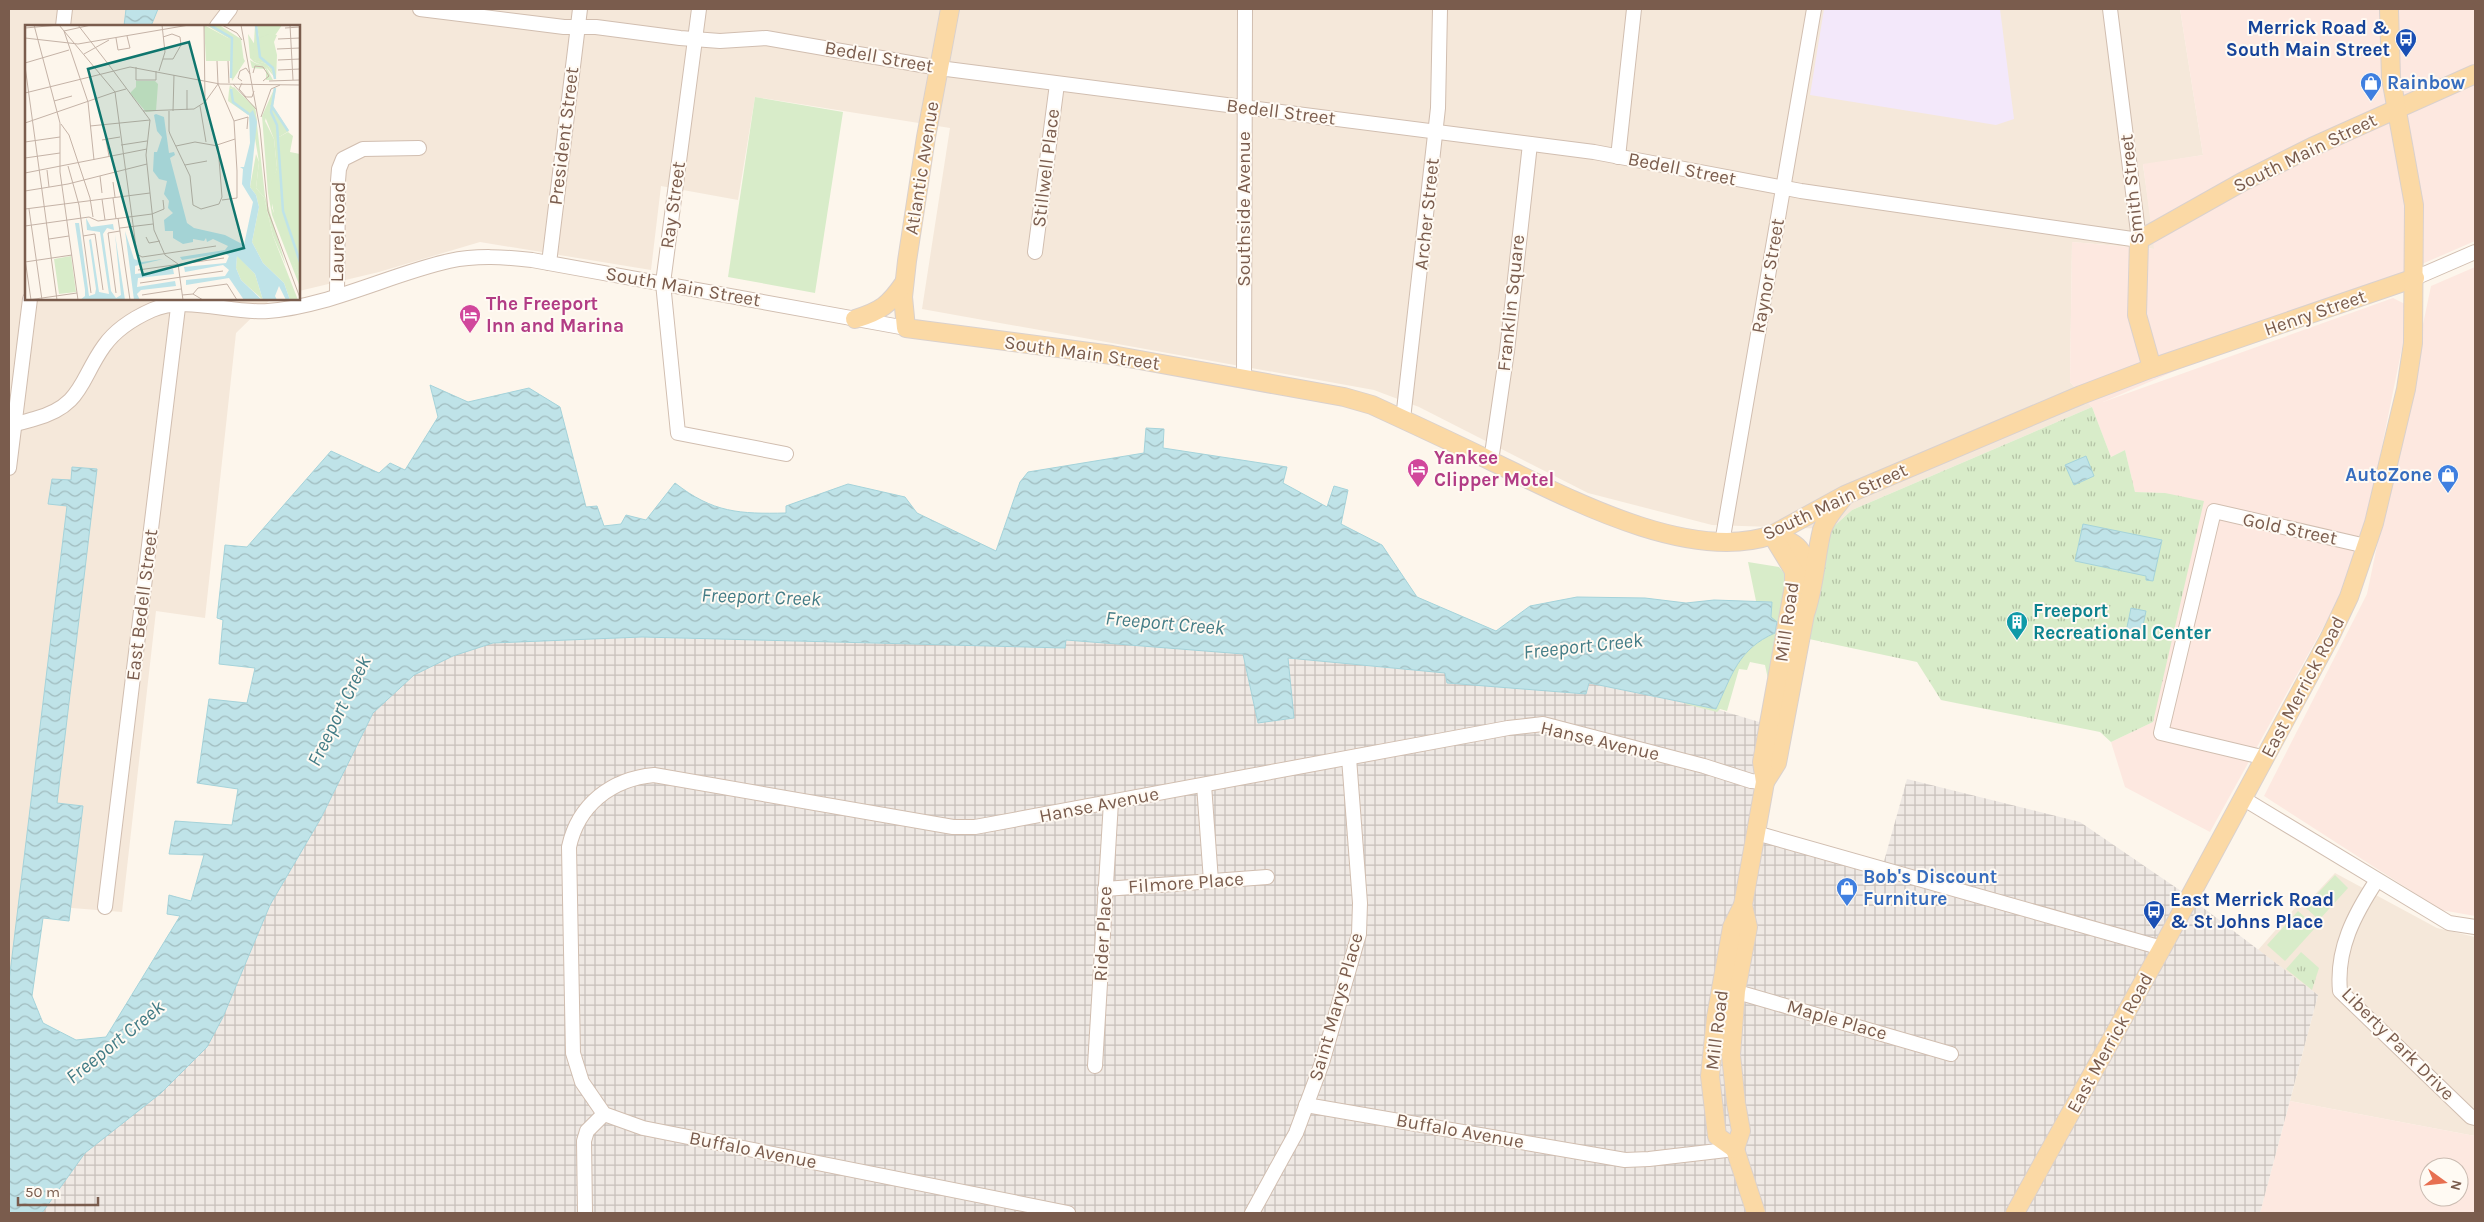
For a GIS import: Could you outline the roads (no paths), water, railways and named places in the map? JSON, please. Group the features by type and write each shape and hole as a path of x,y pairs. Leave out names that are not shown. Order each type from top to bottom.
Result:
{"main road":[{"name":"Atlantic Avenue","path":"906,328 903,298 904,282 926,137 950,9"},
{"name":"East Merrick Road","path":"2015,1213 2244,799 2330,637 2349,597 2366,546 2384,487 2406,389 2413,343 2415,278 2414,205 2390,78 2389,9"},
{"name":"South Main Street","path":"2139,240 2242,182 2397,108 2475,74"},
{"name":"Smith Street","path":"2139,240 2137,315 2143,344 2152,368"},
{"name":"Henry Street","path":"2152,368 2415,278"},
{"path":"855,319 881,310 888,304 904,282"},
{"name":"South Main Street","path":"906,328 1112,355 1344,397 1372,405 1549,490 1603,512 1682,536 1722,542 1760,539 1772,535 1845,496 2044,410 2152,368"},
{"name":"Mill Road","path":"1765,782 1777,763 1805,614 1812,594 1823,529 1831,512 1845,496"},
{"name":"Mill Road","path":"1772,535 1791,540 1803,553 1806,564 1805,614"},
{"name":"Mill Road","path":"1756,1213 1735,1149 1718,1136 1710,1076 1729,989 1748,927 1743,905 1765,782 1762,762 1794,586 1794,571 1772,535"},
{"name":"Mill Road","path":"1729,989 1731,1055 1741,1131 1735,1149"}],"street":[{"path":"63,25 65,9"},
{"path":"218,25 230,9"},
{"name":"Bedell Street","path":"420,9 578,27 596,27 680,38 720,41 766,38 939,68 1530,144 1618,157 1783,188 2139,240"},
{"name":"President Street","path":"548,263 580,9"},
{"name":"Ray Street","path":"699,9 663,283 678,433 786,454"},
{"name":"Southside Avenue","path":"1244,379 1245,9"},
{"name":"Archer Street","path":"1403,419 1438,108 1440,9"},
{"path":"1618,157 1634,9"},
{"name":"Raynor Street","path":"1722,542 1814,9"},
{"name":"Smith Street","path":"2110,9 2139,240"},
{"name":"Stillwell Place","path":"1035,252 1057,84"},
{"name":"Franklin Square","path":"1491,461 1507,351 1513,279 1530,144"},
{"name":"Laurel Road","path":"337,295 338,169 343,159 363,149 419,148"},
{"name":"Henry Street","path":"2415,278 2475,252"},
{"name":"South Main Street","path":"11,424 47,416 69,401 85,381 104,346 130,322 154,308 179,301 242,311 268,311 306,305 451,261 504,257 548,263 906,328"},
{"path":"9,468 11,424 30,300"},
{"name":"East Bedell Street","path":"105,907 179,301"},
{"name":"Gold Street","path":"2266,758 2161,734 2214,511 2366,546"},
{"name":"Hanse Avenue","path":"604,1114 582,1082 573,1053 568,869 571,836 588,805 606,790 634,778 666,776 953,827 1001,823 1508,728 1542,724 1704,766 1751,781 1765,782"},
{"name":"Saint Marys Place","path":"1306,1104 1325,1055 1359,934 1360,903 1349,758"},
{"path":"1204,785 1211,881"},
{"path":"2244,799 2449,923 2475,927"},
{"name":"Rider Place","path":"1095,1066 1110,802"},
{"path":"1756,833 2162,948"},
{"name":"Filmore Place","path":"1106,889 1267,877"},
{"name":"Liberty Park Drive","path":"2377,880 2358,908 2342,946 2338,972 2340,991 2471,1117 2475,1118"},
{"name":"Maple Place","path":"1729,989 1951,1054"},
{"path":"1252,1213 1296,1133 1306,1104"},
{"name":"Buffalo Avenue","path":"1306,1104 1625,1160 1735,1149"},
{"path":"585,1213 584,1141 587,1131 604,1114"},
{"name":"Buffalo Avenue","path":"604,1114 643,1128 1068,1213"}],"water":[{"path":"126,9 158,9 151,25 124,25"},
{"name":"Freeport Creek","path":"430,385 468,402 529,388 560,407 586,507 597,506 604,526 621,524 626,515 646,520 675,483 689,493 715,506 728,510 755,513 786,513 786,506 848,484 905,497 917,513 996,551 1020,482 1028,472 1144,453 1146,428 1164,429 1163,448 1287,467 1283,483 1327,507 1334,486 1348,490 1341,524 1382,545 1417,597 1496,631 1530,606 1577,597 1645,598 1686,603 1714,600 1772,602 1771,617 1777,622 1775,633 1762,639 1744,655 1732,674 1716,709 1589,683 1586,694 1447,683 1445,673 1288,658 1294,718 1258,723 1243,654 1066,640 1065,648 642,637 493,643 453,656 414,675 373,713 321,818 270,905 223,1017 207,1047 161,1093 85,1153 42,1213 9,1213 9,981 67,506 48,504 52,479 71,480 72,467 97,469 57,803 83,806 69,921 43,918 32,996 43,1023 76,1040 106,1037 180,916 167,914 169,895 191,901 204,855 169,854 175,821 232,825 238,789 197,783 209,699 247,703 255,668 219,664 223,620 217,618 225,545 247,547 331,451 379,473 390,463 405,470 438,417"},
{"path":"2086,456 2094,476 2074,485 2065,465"},
{"path":"2083,524 2162,540 2153,581 2146,580 2146,576 2075,561"},
{"path":"2131,608 2146,611 2141,635 2126,632"}],"place":[{"name":"Merrick Road & South Main Street","path":"2406,58"},
{"name":"Rainbow","path":"2371,102"},
{"name":"The Freeport Inn and Marina","path":"470,334"},
{"name":"Yankee Clipper Motel","path":"1418,488"},
{"name":"AutoZone","path":"2448,494"},
{"name":"Freeport Recreational Center","path":"2017,641"},
{"name":"Bob's Discount Furniture","path":"1847,907"},
{"name":"East Merrick Road & St Johns Place","path":"2154,930"}]}
